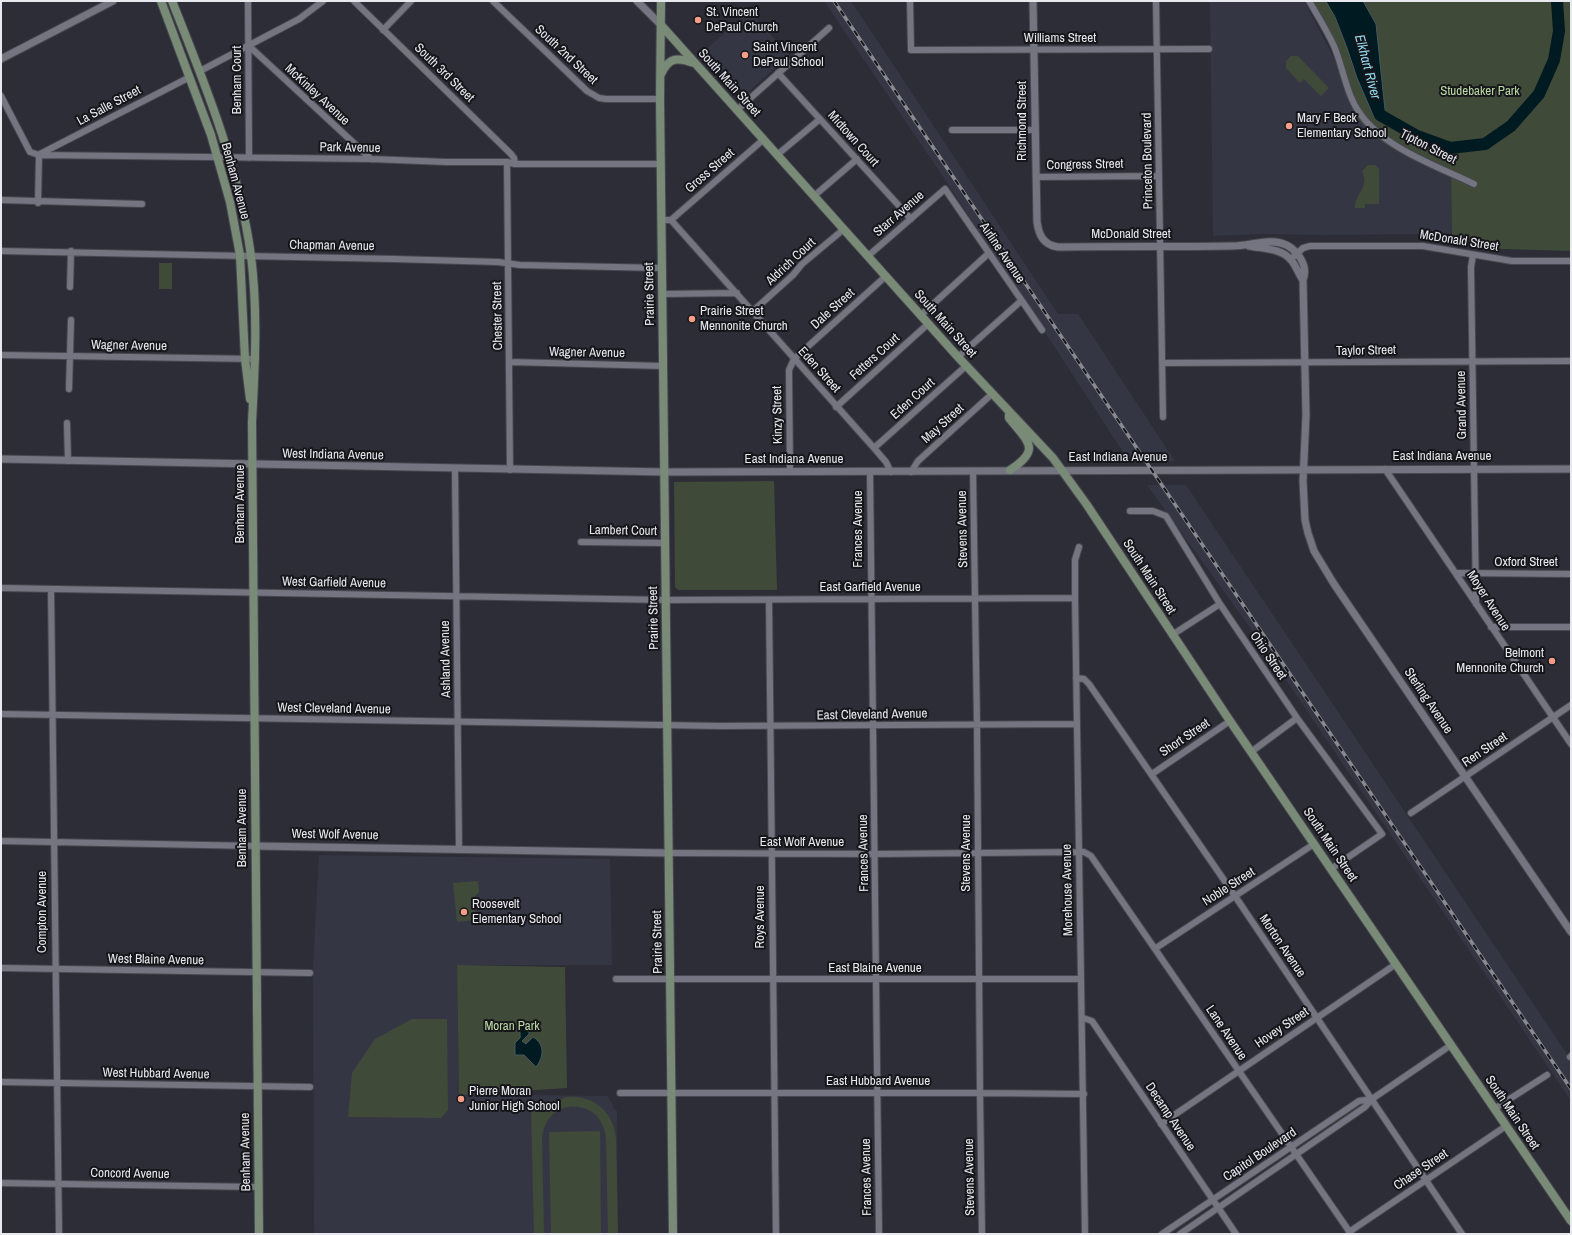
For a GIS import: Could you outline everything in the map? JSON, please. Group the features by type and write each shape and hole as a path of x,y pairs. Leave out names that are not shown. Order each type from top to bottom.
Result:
{"main road":[{"name":"Benham Avenue","path":"161,1 211,135 224,176 230,202 240,255 245,359 252,422"},
{"name":"Benham Avenue","path":"172,1 200,71 230,157 242,206 251,255 255,306 256,359 252,422 258,1234"},
{"name":"Prairie Street","path":"661,1 661,220 673,1234"},
{"name":"South Main Street","path":"661,25 928,324 1033,436 1062,470 1087,505 1230,721 1571,1221"},
{"path":"660,76 665,66 675,59 683,59 696,63"},
{"path":"1008,411 1009,418 1027,441 1030,448 1028,456 1010,470"}],"street":[{"path":"1,59 113,1"},
{"name":"Benham Court","path":"248,1 249,158"},
{"path":"200,71 299,19 324,1"},
{"name":"South 3rd Street","path":"354,1 511,154 515,164"},
{"path":"383,30 411,1"},
{"name":"South 2nd Street","path":"493,1 587,91 599,98 606,99 660,99"},
{"name":"South Main Street","path":"637,1 661,25"},
{"name":"Williams Street","path":"910,1 911,50 1209,49"},
{"name":"Richmond Street","path":"1033,1 1037,222 1038,232 1042,240"},
{"name":"Princeton Boulevard","path":"1156,1 1163,417"},
{"name":"Tipton Street","path":"1309,1 1334,47 1358,111 1371,127 1389,141 1412,154 1474,184"},
{"path":"738,110 829,28"},
{"name":"McKinley Avenue","path":"249,46 371,160"},
{"name":"Midtown Court","path":"778,73 912,219"},
{"name":"La Salle Street","path":"39,155 190,77"},
{"path":"1,96 30,152 39,155 38,202"},
{"path":"778,155 820,119"},
{"path":"952,130 1035,130"},
{"name":"Gross Street","path":"671,220 764,140"},
{"name":"Park Avenue","path":"39,155 507,162 515,164 661,164"},
{"path":"814,196 857,159"},
{"name":"Chester Street","path":"507,162 510,470"},
{"name":"Congress Street","path":"1036,177 1158,176"},
{"name":"Starr Avenue","path":"868,256 945,189"},
{"name":"Airline Avenue","path":"945,189 1042,330"},
{"path":"1,200 142,204"},
{"path":"661,220 671,220"},
{"name":"Eden Street","path":"671,220 874,448 886,462 891,472"},
{"name":"Aldrich Court","path":"753,311 793,275 802,264 844,229"},
{"name":"McDonald Street","path":"1042,240 1058,247 1246,246 1279,251 1291,259 1303,248 1310,246 1404,245 1423,246 1512,261 1571,261"},
{"name":"McDonald Street","path":"1246,246 1260,242 1270,242 1282,244 1296,253"},
{"name":"Chapman Avenue","path":"1,251 251,255 485,262 520,265 662,268"},
{"path":"70,287 71,251"},
{"path":"920,314 989,253"},
{"path":"1296,253 1304,266 1306,274 1303,280"},
{"name":"Grand Avenue","path":"1473,255 1471,267 1473,311 1472,361 1476,604"},
{"path":"1291,259 1303,280 1306,363 1304,469"},
{"name":"Dale Street","path":"794,359 886,276"},
{"path":"662,294 737,293"},
{"path":"958,357 1021,301"},
{"path":"69,389 71,320"},
{"name":"Fetters Court","path":"836,407 928,324"},
{"name":"Wagner Avenue","path":"1,355 256,359"},
{"name":"Kinzy Street","path":"790,472 789,370 794,359"},
{"name":"Taylor Street","path":"1162,363 1571,361"},
{"name":"Wagner Avenue","path":"510,362 663,366"},
{"name":"Eden Court","path":"874,448 966,366"},
{"name":"May Street","path":"911,472 918,461 992,393"},
{"path":"67,423 68,460"},
{"name":"West Indiana Avenue","path":"1,459 665,472"},
{"name":"Ashland Avenue","path":"455,469 459,850"},
{"name":"Sterling Avenue","path":"1304,469 1305,520 1308,533 1319,560 1571,932"},
{"name":"East Indiana Avenue","path":"665,472 1571,469"},
{"name":"Moyer Avenue","path":"1385,470 1457,573 1491,627 1571,744"},
{"name":"Stevens Avenue","path":"974,471 982,1234"},
{"name":"Frances Avenue","path":"870,472 879,1234"},
{"name":"Ohio Street","path":"1130,511 1153,511 1166,516 1220,604 1297,718 1382,834 1332,869"},
{"name":"Lambert Court","path":"581,542 665,543"},
{"name":"Morehouse Avenue","path":"1079,547 1075,560 1075,598 1080,979 1083,1018 1085,1234"},
{"name":"Oxford Street","path":"1457,573 1571,574"},
{"name":"West Garfield Avenue","path":"1,588 666,600"},
{"name":"Compton Avenue","path":"51,589 58,1234"},
{"name":"East Garfield Avenue","path":"666,600 1075,598"},
{"name":"Roys Avenue","path":"769,600 773,1094 776,1234"},
{"path":"1172,635 1220,604"},
{"path":"1491,627 1571,627"},
{"name":"Morton Avenue","path":"1076,678 1084,680 1088,684 1152,774 1462,1234"},
{"name":"Ren Street","path":"1411,813 1571,705"},
{"name":"West Cleveland Avenue","path":"1,714 667,726"},
{"path":"1252,752 1297,718"},
{"name":"Short Street","path":"1152,774 1230,721"},
{"name":"East Cleveland Avenue","path":"667,726 771,727 1077,724"},
{"name":"West Wolf Avenue","path":"1,841 668,853"},
{"name":"Noble Street","path":"1156,948 1314,844"},
{"name":"East Wolf Avenue","path":"668,853 875,854 1079,852"},
{"name":"Lane Avenue","path":"1079,852 1084,852 1091,856 1156,948 1350,1233"},
{"name":"Hovey Street","path":"1162,1124 1396,964"},
{"name":"West Blaine Avenue","path":"1,968 310,973"},
{"path":"616,979 670,980"},
{"name":"East Blaine Avenue","path":"670,980 1080,979"},
{"name":"Decamp Avenue","path":"1083,1018 1092,1021 1236,1234"},
{"name":"Capitol Boulevard","path":"1180,1234 1365,1107 1372,1099 1451,1046"},
{"path":"1494,1109 1547,1075"},
{"name":"West Hubbard Avenue","path":"1,1082 57,1084 310,1086"},
{"path":"620,1093 671,1094"},
{"name":"East Hubbard Avenue","path":"671,1094 1084,1094"},
{"name":"Capitol Boulevard","path":"1162,1234 1359,1101 1372,1099"},
{"name":"Chase Street","path":"1350,1233 1426,1179 1506,1126"},
{"name":"Concord Avenue","path":"1,1183 258,1187"}],"shaded area":[{"path":"824,1 851,1 1058,314 1078,314 1175,461 1129,461 946,181"},
{"name":"Mary F Beck Elementary School","path":"1210,1 1304,1 1335,60 1346,94 1393,149 1451,178 1452,238 1430,234 1262,234 1213,236"},
{"name":"Saint Vincent DePaul School","path":"749,11 789,55 742,98 701,54"},
{"path":"1147,485 1186,485 1571,1060 1571,1101 1261,643"},
{"name":"Pierre Moran Junior High School","path":"319,855 610,859 612,965 457,965 459,1094 607,1096 613,1105 613,1108 617,1111 618,1234 314,1234 313,967"}],"green space":[{"name":"Studebaker Park","path":"1313,1 1571,1 1571,251 1502,249 1452,238 1451,178 1413,160 1387,145 1365,127 1357,117 1347,96 1335,60 1340,57 1329,30"},
{"path":"1291,56 1298,56 1329,88 1321,96 1304,79 1300,83 1286,68 1286,61"},
{"path":"1368,165 1375,165 1379,169 1379,204 1365,204 1365,208 1355,208 1357,198 1364,182 1362,171"},
{"path":"159,263 172,263 172,289 159,289"},
{"path":"774,481 777,590 678,590 675,587 674,482"},
{"path":"478,881 479,892 474,897 476,920 457,922 453,883"},
{"name":"Moran Park","path":"457,965 565,967 567,1088 459,1095"},
{"path":"412,1019 447,1019 448,1110 441,1118 348,1117 352,1073 375,1039"},
{"path":"567,1097 577,1097 594,1102 607,1113 614,1129 616,1139 618,1234 608,1234 606,1139 603,1125 595,1115 585,1109 574,1107 563,1109 553,1114 546,1124 542,1138 544,1234 534,1234 531,1110 541,1109 541,1112 553,1102"},
{"path":"600,1131 601,1234 551,1234 549,1132"}],"water":[{"path":"1326,1 1363,1 1376,24 1385,110 1380,115 1373,115 1357,78 1335,17"},
{"path":"520,1027 529,1027 529,1034 522,1041 526,1044 533,1037 540,1043 542,1055 536,1067 524,1055 515,1055 515,1043 520,1038"}],"waterway":[{"name":"Elkhart River","path":"1375,101 1380,115 1417,136 1450,148 1485,144 1511,126 1539,94 1554,60 1559,31 1557,1"}],"railway":[{"path":"834,1 1571,1089"}],"place":[{"name":"St. Vincent DePaul Church","path":"698,20"},
{"name":"Saint Vincent DePaul School","path":"745,55"},
{"name":"Mary F Beck Elementary School","path":"1289,126"},
{"name":"Prairie Street Mennonite Church","path":"692,319"},
{"name":"Belmont Mennonite Church","path":"1552,661"},
{"name":"Roosevelt Elementary School","path":"464,912"},
{"name":"Pierre Moran Junior High School","path":"461,1099"}]}
